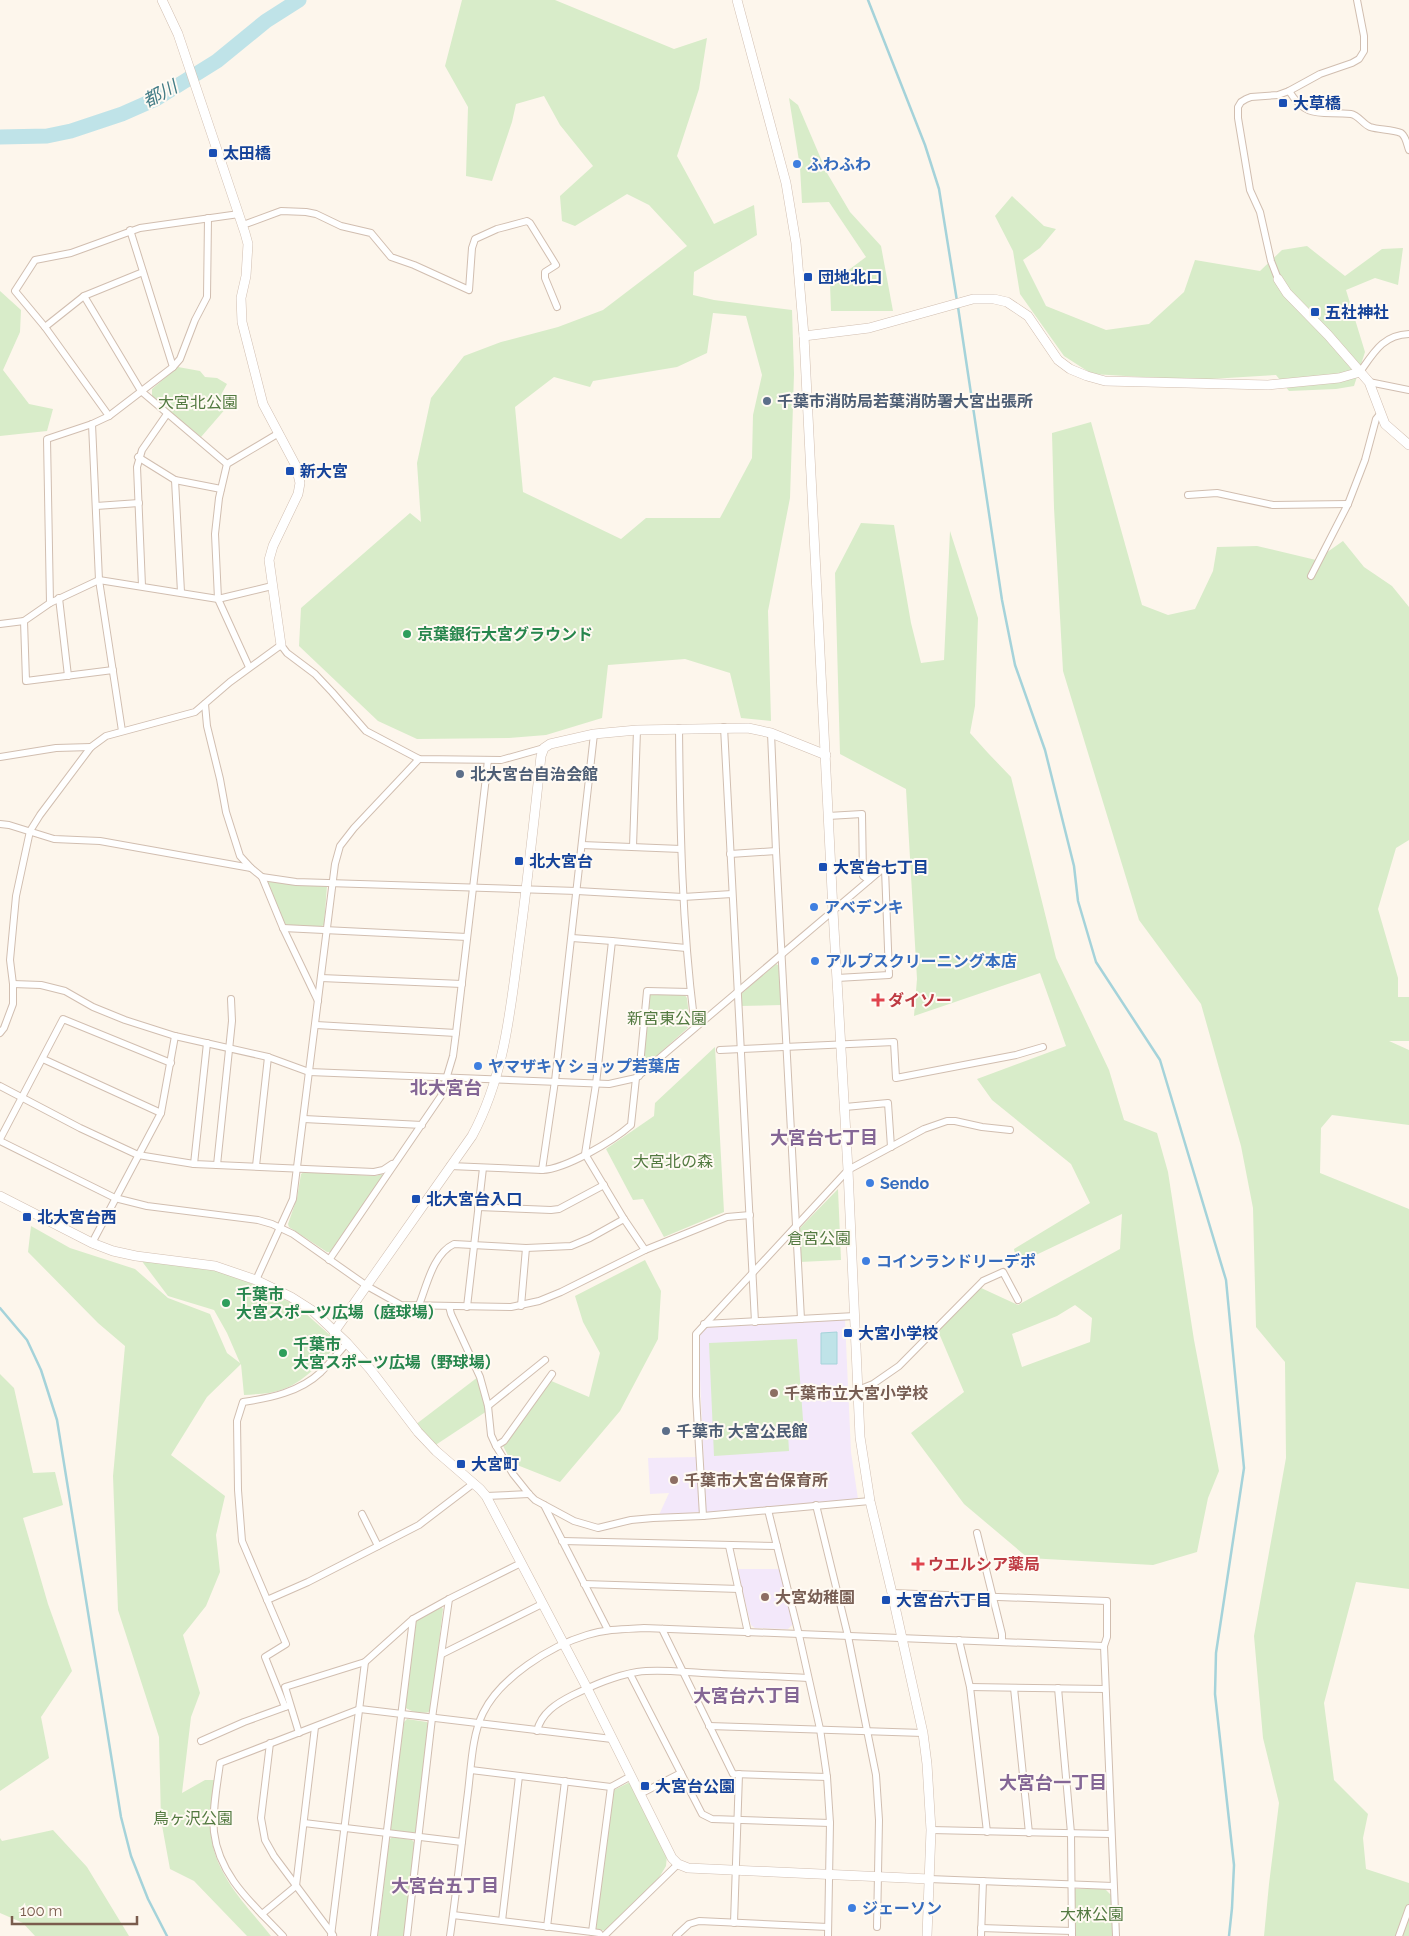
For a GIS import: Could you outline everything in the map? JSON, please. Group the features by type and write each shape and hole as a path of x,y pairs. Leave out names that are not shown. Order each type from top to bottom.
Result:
{"street":[{"path":"162,0 187,59 243,225 248,244 246,276 241,298 242,322 257,387 263,404 296,466 300,483 298,494 273,546 269,560 281,645 287,653 320,680 366,732 420,759 501,760 544,748 550,744 594,734 637,730 724,727 748,728 772,733 826,755"},
{"path":"737,0 786,183 796,243 804,336 826,755 832,911 845,1107 860,1437 870,1501 923,1733 928,1772 931,1830 928,1936"},
{"path":"1357,0 1364,36 1362,55 1352,63 1320,74 1289,91 1278,95 1246,99 1241,102 1238,113 1250,190 1260,212 1271,261 1278,279 1287,293 1369,382 1380,414 1388,428 1409,445"},
{"path":"1289,91 1297,104 1309,111 1353,114 1368,126 1400,133 1405,137 1409,150"},
{"path":"243,225 281,211 316,214 342,226 371,233 391,257 469,290 472,248 475,240 479,236 497,229 528,222 556,265 545,272 545,278 557,307"},
{"path":"109,416 45,327 15,291 35,260 71,253 130,230 239,214"},
{"path":"50,603 47,439 92,424 109,416 173,367 180,359 195,320 207,298 208,218"},
{"path":"130,230 173,367"},
{"path":"45,327 84,296 143,272"},
{"path":"84,296 141,391 227,464"},
{"path":"804,336 869,328 958,302 973,299 994,299 1007,302 1028,316 1058,360 1078,373 1105,381 1268,385 1339,378 1360,372 1374,352 1388,339 1395,335 1409,334"},
{"path":"1369,382 1409,390"},
{"path":"142,586 138,458 167,414"},
{"path":"1311,576 1348,504 1365,460 1376,419 1380,414"},
{"path":"92,424 99,580 122,731"},
{"path":"249,667 218,598 215,534 221,489 227,464 279,433"},
{"path":"138,458 175,480 221,489"},
{"path":"175,480 181,592"},
{"path":"1188,495 1217,493 1273,505 1348,504"},
{"path":"96,506 139,503"},
{"path":"0,624 24,621 59,598 99,580 218,598 272,586"},
{"path":"59,598 68,676"},
{"path":"24,621 26,681 113,670"},
{"path":"0,1032 4,1028 11,1012 13,984 10,960 11,936 16,896 30,831 91,747 106,736 195,712 249,667 281,645"},
{"path":"205,704 207,726 226,812 240,856 262,877 283,928 318,1002"},
{"path":"724,727 755,1322"},
{"path":"678,728 683,897 690,992 695,1027"},
{"path":"633,847 637,730"},
{"path":"772,733 776,851 801,1319"},
{"path":"542,1170 555,1081 594,734"},
{"path":"0,757 56,748 91,747"},
{"path":"334,1332 472,1136 490,1100 508,1028 541,756 544,748"},
{"path":"256,1280 293,1199 333,884 340,846 354,828 420,759"},
{"path":"329,1260 441,1096 447,1078 456,1033 488,760"},
{"path":"828,816 862,814 863,876 869,880"},
{"path":"0,824 54,838 100,841 251,868"},
{"path":"582,845 681,848"},
{"path":"730,854 776,851"},
{"path":"13,984 41,985 65,991 125,1020 175,1036 268,1057 309,1072 495,1081 555,1081 609,1084 637,1077 884,869 889,975 837,978"},
{"path":"262,877 296,882 333,884 577,891 683,897 732,894"},
{"path":"283,928 468,937"},
{"path":"572,938 686,948"},
{"path":"612,941 596,1084 585,1154 645,1250"},
{"path":"321,978 462,984"},
{"path":"450,1166 553,1170 617,1138 631,1125 647,992 690,992"},
{"path":"217,1165 232,1021 231,999"},
{"path":"171,1063 63,1019 0,1140 115,1198 147,1206 258,1220 281,1227 367,1286 402,1304 419,1306 512,1308 521,1306 561,1292 645,1250 727,1217 750,1215"},
{"path":"316,1025 456,1033"},
{"path":"92,1243 161,1113 175,1036"},
{"path":"720,1050 894,1042 896,1078 1016,1055 1043,1047"},
{"path":"194,1164 206,1043"},
{"path":"256,1166 268,1057"},
{"path":"43,1059 161,1113"},
{"path":"0,1086 80,1128 138,1155 194,1164 374,1172 383,1170 396,1162"},
{"path":"845,1107 888,1104 891,1147"},
{"path":"304,1119 422,1125"},
{"path":"703,1516 696,1396 696,1334 848,1170 924,1129 947,1121 955,1121 982,1128 1010,1130"},
{"path":"467,1307 483,1168"},
{"path":"478,1207 559,1209 604,1185"},
{"path":"0,1196 92,1243 113,1251 136,1256 215,1266 256,1280 292,1297 313,1311 347,1343 370,1369 418,1432 486,1496 587,1688 672,1858 678,1864 688,1868 736,1872 1113,1886"},
{"path":"419,1306 439,1256 445,1248 454,1244 526,1248 571,1246 624,1219"},
{"path":"521,1306 526,1248"},
{"path":"858,1390 873,1384 899,1366 982,1281 1003,1272 1018,1300"},
{"path":"449,1306 480,1377 488,1406 491,1435 496,1446 513,1474 529,1494 544,1505 574,1521 598,1528 631,1520 703,1516 870,1501"},
{"path":"704,1324 855,1316"},
{"path":"299,1733 265,1658 286,1644 242,1541 238,1490 237,1421 243,1402 269,1398 289,1392 320,1373 347,1343"},
{"path":"488,1406 545,1360"},
{"path":"496,1446 504,1441 552,1374"},
{"path":"268,1600 308,1582 419,1525 474,1483"},
{"path":"486,1496 529,1494"},
{"path":"544,1505 608,1630"},
{"path":"816,1505 848,1636 876,1775 879,1820 878,1926"},
{"path":"768,1510 799,1635 820,1729 828,1777 830,1823 828,1936"},
{"path":"362,1514 378,1546"},
{"path":"977,1533 1002,1634 1002,1642"},
{"path":"562,1542 777,1546"},
{"path":"729,1546 748,1633"},
{"path":"287,1706 286,1687 365,1662 412,1619 521,1563"},
{"path":"584,1584 739,1589"},
{"path":"892,1593 1107,1600 1107,1638 1104,1646 1105,1689 1116,1936"},
{"path":"407,1936 432,1718 449,1599"},
{"path":"442,1654 542,1604"},
{"path":"374,1936 412,1619"},
{"path":"450,1936 478,1724 491,1700 509,1680 532,1662 586,1635 608,1630 662,1629 1104,1646"},
{"path":"662,1629 733,1774 828,1777"},
{"path":"959,1640 970,1687 987,1832"},
{"path":"333,1935 365,1662"},
{"path":"537,1731 544,1715 552,1708 587,1688 617,1676 639,1672 683,1672 808,1678"},
{"path":"630,1674 702,1814 712,1819 738,1821 830,1823"},
{"path":"970,1687 1105,1689"},
{"path":"1014,1688 1029,1832"},
{"path":"982,1928 1072,1934 1071,1834 1058,1688"},
{"path":"201,1741 287,1706"},
{"path":"283,1936 245,1897 228,1873 217,1847 214,1817 220,1764 360,1709 612,1739"},
{"path":"262,1914 296,1886 315,1726"},
{"path":"709,1726 923,1733"},
{"path":"270,1744 261,1818 265,1840 274,1856 333,1935"},
{"path":"471,1770 611,1786 631,1776"},
{"path":"640,1794 681,1774"},
{"path":"734,1923 739,1774"},
{"path":"502,1921 519,1776"},
{"path":"547,1927 565,1781"},
{"path":"592,1932 611,1786"},
{"path":"304,1823 462,1842"},
{"path":"931,1830 1111,1834"},
{"path":"453,1915 592,1932 603,1936 678,1864"},
{"path":"981,1936 983,1881"},
{"path":"1399,1936 1409,1908"},
{"path":"676,1936 694,1922 828,1926"},
{"path":"610,1930 616,1936"}],"shaded area":[{"name":"千葉市立大宮小学校","path":"845,1320 851,1452 858,1499 709,1513 706,1511 698,1334 703,1327"},
{"name":"千葉市大宮台保育所","path":"698,1457 701,1512 659,1515 669,1493 650,1494 648,1458"},
{"name":"大宮幼稚園","path":"737,1569 780,1569 793,1624 788,1629 755,1628 751,1625"}],"green space":[{"path":"462,0 555,0 674,49 707,38 699,89 677,156 714,224 754,205 757,235 694,272 693,295 714,300 792,310 794,374 790,498 768,611 771,721 741,718 730,673 685,659 608,665 602,718 546,735 509,738 417,739 378,721 299,646 301,608 410,513 421,522 417,463 431,398 464,356 501,342 558,327 603,310 687,246 649,205 627,194 575,226 562,221 560,196 593,166 560,125 544,96 516,104 512,122 492,181 466,176 468,107 445,66","holes":["713,313 746,316 762,375 753,415 752,458 720,518 646,518 621,539 523,492 515,407 554,377 590,387 593,381 677,367 707,353"]},
{"path":"789,98 798,105 827,173 850,212 881,246 893,311 831,311 830,284 866,257 829,202 802,203 800,167"},
{"path":"1012,196 1044,226 1056,229 1040,248 1023,260 1046,306 1106,330 1149,324 1184,292 1195,260 1260,271 1282,250 1307,246 1345,276 1382,249 1403,248 1398,285 1375,278 1346,290 1365,352 1354,386 1336,389 1289,391 1276,375 1194,380 1092,374 1064,356 1020,294 1013,251 995,216"},
{"path":"0,291 21,310 20,332 3,370 29,404 53,409 47,431 0,436"},
{"name":"大宮北公園","path":"178,367 200,371 205,377 217,378 227,384 222,393 227,407 201,437 152,397 152,389"},
{"path":"1091,422 1142,605 1168,615 1195,609 1213,571 1217,547 1257,546 1316,560 1343,541 1364,567 1392,586 1409,607 1409,840 1396,848 1378,909 1398,978 1398,997 1409,997 1409,1041 1389,1041 1409,1050 1409,1125 1332,1115 1321,1128 1320,1173 1409,1209 1409,1589 1356,1582 1324,1703 1334,1780 1368,1814 1363,1838 1366,1869 1409,1883 1409,1936 1264,1936 1279,1803 1263,1738 1254,1636 1286,1458 1285,1362 1256,1327 1253,1208 1241,1146 1201,1004 1139,920 1063,671 1052,433"},
{"path":"861,523 894,525 911,623 921,663 944,660 950,531 978,618 975,706 970,733 1011,777 1056,958 1109,1070 1124,1120 1157,1133 1168,1172 1194,1340 1219,1471 1208,1498 1197,1552 1153,1565 1028,1558 964,1504 911,1433 964,1392 938,1331 979,1287 1018,1305 1120,1249 1122,1214 1017,1264 1014,1249 1090,1203 1071,1164 992,1100 977,1079 1066,1046 1040,973 914,1016 917,979 906,789 840,754 835,573","holes":["1075,1305 1092,1318 1090,1342 1022,1367 1012,1334 1057,1316"]},
{"path":"264,880 327,886 324,925 320,927 285,926"},
{"path":"776,964 780,966 782,1005 740,1006 740,995"},
{"name":"新宮東公園","path":"684,994 687,998 690,1026 645,1066 642,1064 649,995"},
{"name":"大宮北の森","path":"715,1047 724,1212 664,1237 643,1199 633,1200 606,1149 654,1116 655,1103"},
{"path":"304,1172 376,1176 382,1174 383,1177 330,1252 327,1252 289,1227 288,1224 297,1198 301,1174"},
{"name":"倉宮公園","path":"838,1189 841,1260 800,1262 799,1229"},
{"name":"鳥ヶ沢公園","path":"31,1226 70,1248 135,1269 168,1298 210,1314 227,1353 240,1363 227,1333 214,1310 168,1296 141,1260 192,1265 233,1275 296,1305 339,1343 300,1380 281,1390 244,1395 241,1364 207,1397 171,1455 225,1496 216,1535 220,1572 206,1606 183,1635 200,1693 191,1717 182,1793 205,1780 214,1780 211,1826 212,1842 216,1855 221,1868 236,1892 271,1936 247,1936 194,1881 170,1869 161,1820 159,1737 118,1610 113,1476 125,1346 98,1323 28,1252"},
{"path":"645,1260 661,1291 658,1339 620,1411 560,1482 512,1463 501,1442 549,1380 589,1397 600,1353 583,1322 575,1296"},
{"path":"797,1339 804,1433 788,1434 789,1451 714,1456 709,1343"},
{"path":"0,1374 14,1388 33,1473 55,1472 63,1505 23,1518 48,1604 72,1671 41,1717 49,1758 0,1791"},
{"path":"478,1377 487,1411 434,1446 415,1425"},
{"path":"440,1605 443,1609 431,1711 425,1713 417,1712 405,1707 415,1623 417,1618"},
{"path":"407,1719 427,1722 429,1725 416,1831 413,1834 393,1832 390,1828 404,1722"},
{"path":"630,1782 667,1855 666,1866 657,1881 606,1931 596,1929 612,1791"},
{"path":"53,1830 87,1867 129,1936 35,1936 23,1923 0,1913 0,1838 2,1841"},
{"path":"392,1837 412,1840 415,1843 404,1936 378,1936 389,1840"},
{"name":"大林公園","path":"1075,1889 1105,1889 1111,1895 1113,1936 1072,1936 1072,1892"}],"water":[{"path":"837,1332 837,1364 821,1364 821,1333"}],"waterway":[{"name":"都川","path":"0,137 47,136 71,131 122,114 156,99 217,61 266,21 299,0"},
{"path":"868,0 925,145 939,189 957,301"},
{"path":"958,307 1002,600 1015,665 1045,750 1074,866 1078,901 1096,962 1160,1060 1226,1280 1244,1468 1216,1653 1215,1694 1234,1865 1229,1936"},
{"path":"0,1308 27,1340 41,1370 57,1420 121,1817 131,1856 148,1899 167,1936"}],"place":[{"name":"大草橋","path":"1283,103"},
{"name":"太田橋","path":"213,153"},
{"name":"ふわふわ","path":"797,164"},
{"name":"団地北口","path":"808,277"},
{"name":"五社神社","path":"1315,312"},
{"name":"千葉市消防局若葉消防署大宮出張所","path":"767,401"},
{"name":"新大宮","path":"290,471"},
{"name":"京葉銀行大宮グラウンド","path":"407,634"},
{"name":"北大宮台自治会館","path":"460,774"},
{"name":"北大宮台","path":"519,861"},
{"name":"大宮台七丁目","path":"823,867"},
{"name":"アベデンキ","path":"814,907"},
{"name":"アルプスクリーニング本店","path":"815,961"},
{"name":"ダイソー","path":"878,1000"},
{"name":"ヤマザキＹショップ若葉店","path":"478,1066"},
{"name":"Sendo","path":"870,1183"},
{"name":"北大宮台入口","path":"416,1199"},
{"name":"北大宮台西","path":"27,1217"},
{"name":"コインランドリーデポ","path":"866,1261"},
{"name":"千葉市 大宮スポーツ広場（庭球場）","path":"226,1303"},
{"name":"大宮小学校","path":"848,1333"},
{"name":"千葉市 大宮スポーツ広場（野球場）","path":"283,1353"},
{"name":"千葉市立大宮小学校","path":"774,1393"},
{"name":"千葉市 大宮公民館","path":"666,1431"},
{"name":"大宮町","path":"461,1464"},
{"name":"千葉市大宮台保育所","path":"674,1480"},
{"name":"ウエルシア薬局","path":"918,1564"},
{"name":"大宮幼稚園","path":"765,1597"},
{"name":"大宮台六丁目","path":"886,1600"},
{"name":"大宮台公園","path":"645,1786"},
{"name":"ジェーソン","path":"852,1908"}],"district":[{"name":"北大宮台","path":"446,1088"},
{"name":"大宮台七丁目","path":"824,1138"},
{"name":"大宮台六丁目","path":"747,1696"},
{"name":"大宮台一丁目","path":"1053,1783"},
{"name":"大宮台五丁目","path":"445,1886"}]}
